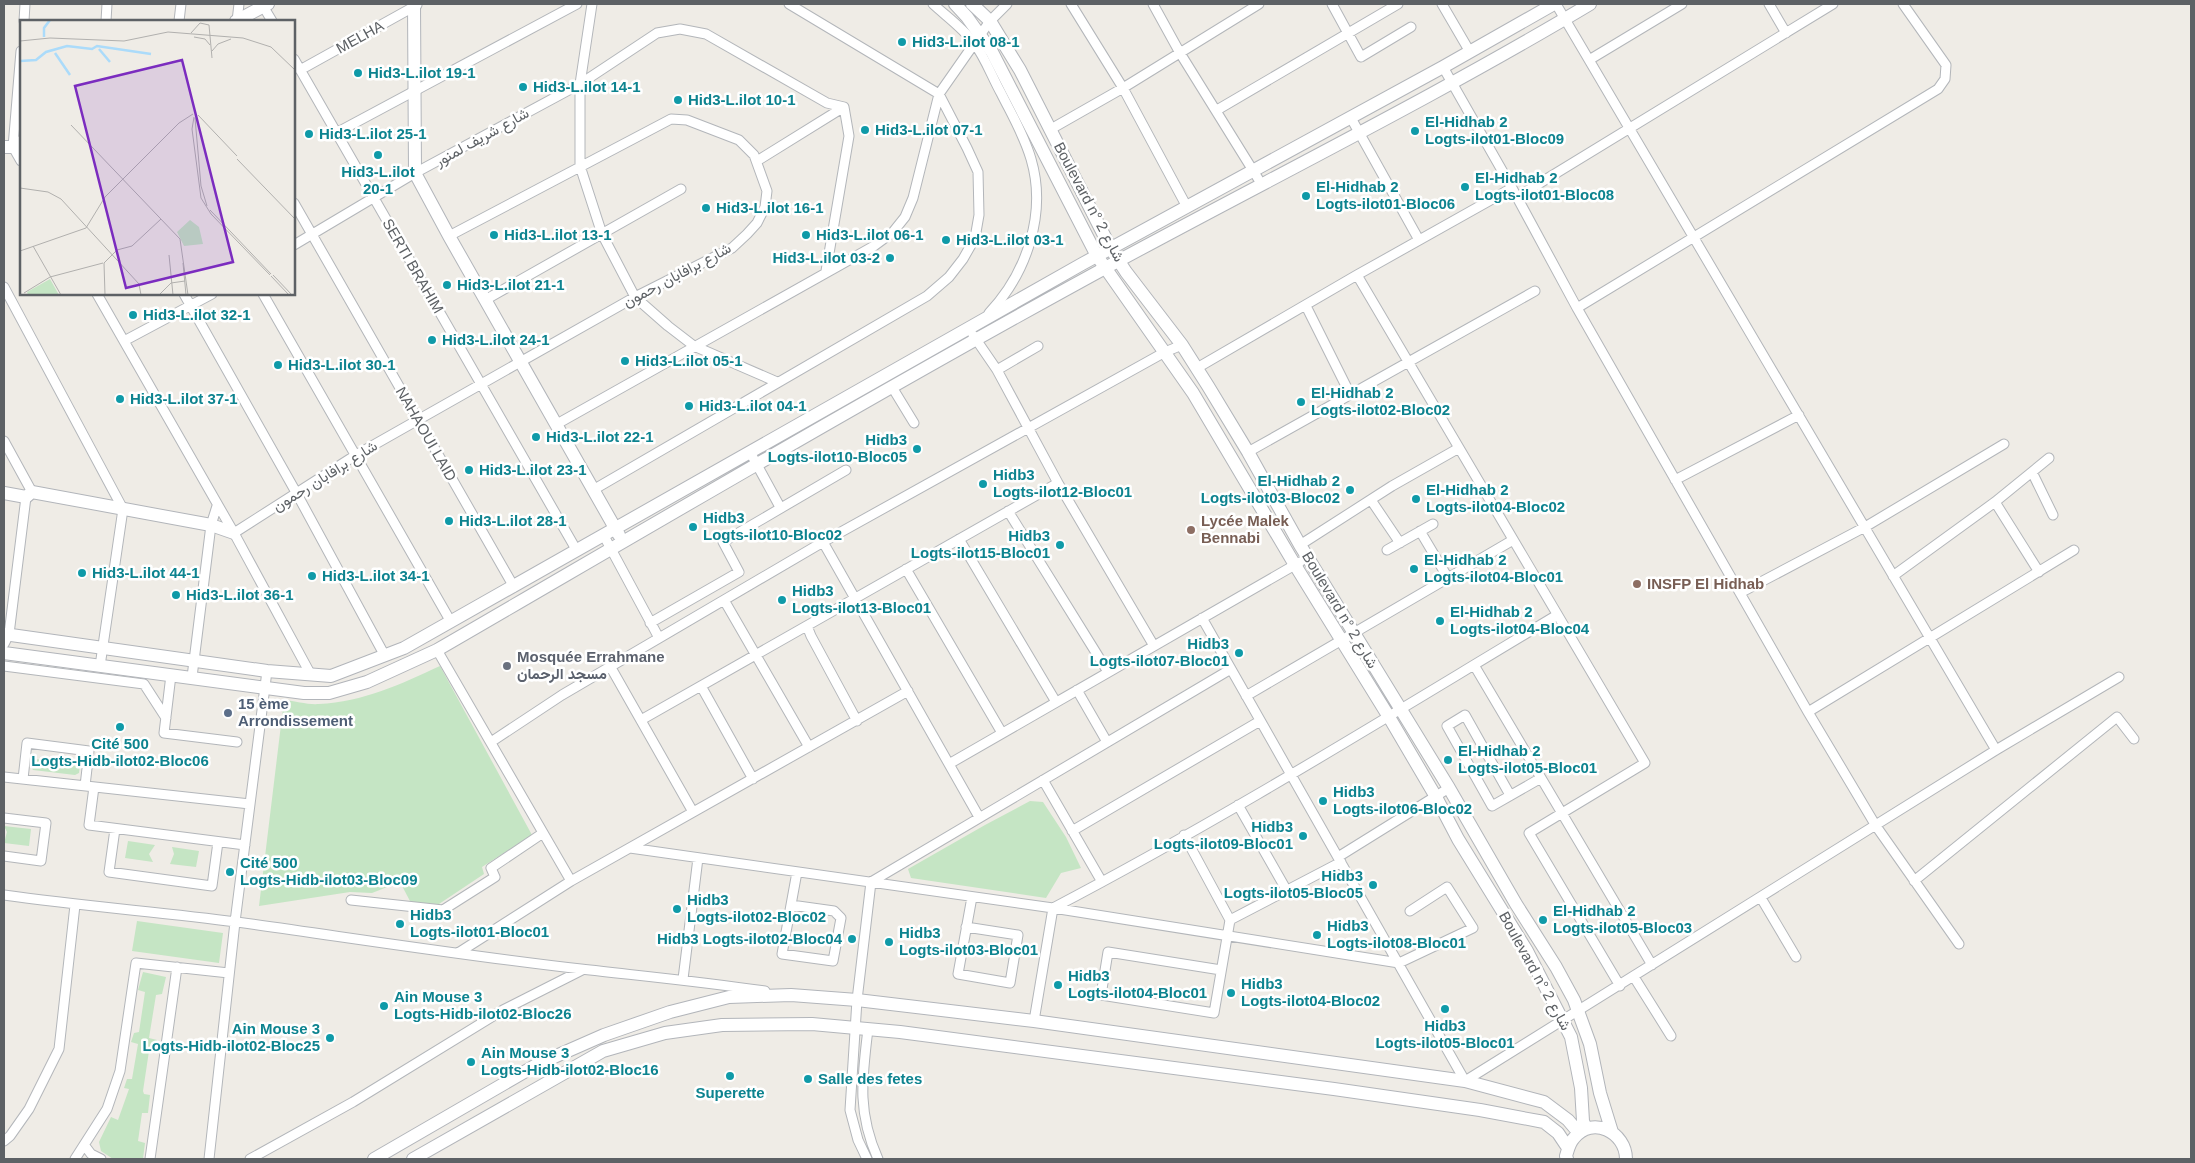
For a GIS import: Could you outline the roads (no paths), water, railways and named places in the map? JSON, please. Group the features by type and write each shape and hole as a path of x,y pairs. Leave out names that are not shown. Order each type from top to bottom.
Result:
{"street":[{"path":"23,4 24,20"},
{"path":"106,20 107,4"},
{"path":"179,20 181,4"},
{"path":"237,20 239,4"},
{"path":"416,4 416,173 449,236 557,424 592,490 624,542"},
{"name":"MELHA","path":"300,70 416,4"},
{"path":"336,133 577,4"},
{"path":"592,4 580,84 580,166 602,234 635,297 694,346 777,382"},
{"path":"592,490 927,296 949,277 964,259 975,238 979,215 978,172 939,94 789,4"},
{"path":"933,4 977,39 1023,135 1031,161 1036,200 1035,220 1030,245 1020,270 1001,300 975,330"},
{"name":"Boulevard n° شارع 2","path":"955,4 967,17 977,39 1011,87 1097,256 1193,393 1295,565 1389,717 1564,1020 1578,1065 1583,1131"},
{"name":"Boulevard n° شارع 2","path":"972,4 990,21 1020,70 1118,261 1182,345 1197,368 1248,452 1300,545 1449,788 1516,904 1556,966 1578,1011 1590,1044 1600,1093 1612,1132 1620,1138 1625,1147 1626,1159"},
{"path":"557,424 826,271 874,246 893,232 905,217 913,198 939,94 990,21 1008,4"},
{"path":"1071,4 1123,88 1187,207"},
{"path":"1153,4 1180,52 1262,184"},
{"path":"1051,129 1123,88 1258,4"},
{"path":"1332,4 1361,56 1411,27"},
{"path":"1217,110 1398,4"},
{"path":"1442,4 1470,52"},
{"path":"4,653 304,692 329,693 366,682 437,650 892,388 975,330 1082,264 1351,118 1555,4 1996,750"},
{"path":"4,442 29,495 5,637 103,648 267,671 331,676 404,648 750,452 975,330 1105,268 1452,83 1590,4"},
{"path":"1589,60 1682,4"},
{"path":"1769,4 1786,33"},
{"path":"1197,368 1419,240 1515,193 1629,129 1833,4"},
{"path":"1576,308 1938,89 1943,83 1947,72 1946,65 1903,4"},
{"path":"239,20 265,5 272,20"},
{"name":"شارع شريف لمنور","path":"295,244 373,197 580,84 657,33 680,28 706,34 827,103 844,107"},
{"name":"SERTI BRAHIM","path":"295,62 577,551"},
{"path":"20,63 13,145 20,159"},
{"path":"1443,67 1515,193 1576,308 1808,712 1876,826 1959,944"},
{"path":"757,162 844,107 849,136 826,271"},
{"path":"1351,118 1419,240"},
{"name":"شارع برافابان رحمون","path":"234,533 356,455 480,383 635,297 732,248 757,223 765,207 767,190 754,155 739,140 688,120 671,120 449,236"},
{"path":"485,300 681,189"},
{"name":"NAHAOUI LAID","path":"295,205 514,587"},
{"path":"1082,264 1087,252 1087,239"},
{"path":"1357,275 1645,763 1529,833 1620,986"},
{"path":"4,287 123,509 100,666"},
{"path":"1248,452 1535,291"},
{"path":"98,295 234,533 311,675"},
{"path":"185,295 297,494 385,656"},
{"path":"124,341 210,295"},
{"path":"264,295 451,622"},
{"path":"1306,306 1350,394"},
{"path":"975,330 1058,483 1154,646"},
{"path":"491,742 610,666 824,542 1164,352 1182,345"},
{"path":"997,370 1038,346"},
{"path":"892,388 914,423"},
{"path":"1675,480 1799,415"},
{"path":"1740,593 1865,527 2004,444"},
{"path":"1300,545 1459,448"},
{"path":"750,452 780,507"},
{"path":"1894,576 1995,502 2049,458"},
{"path":"650,623 739,572 722,542 846,470"},
{"path":"2032,472 2053,515"},
{"path":"641,720 1058,483"},
{"path":"4,493 123,509 211,525 234,533"},
{"path":"1371,500 1400,543"},
{"path":"1995,502 2039,572"},
{"path":"192,677 211,525 217,506"},
{"path":"1008,511 1108,672"},
{"path":"1387,550 1433,524"},
{"path":"1420,531 1448,578"},
{"path":"604,536 659,638"},
{"path":"959,539 1056,702"},
{"path":"1246,696 1513,540"},
{"path":"824,542 979,817"},
{"path":"1808,712 2074,550"},
{"path":"949,764 1308,557"},
{"path":"906,569 1002,733"},
{"path":"724,600 809,747"},
{"path":"1053,908 1402,711 1558,615"},
{"path":"1202,618 1465,1081"},
{"path":"807,626 810,636 857,721"},
{"path":"437,650 571,881"},
{"path":"1474,665 1652,965"},
{"path":"4,666 144,684 166,718"},
{"path":"610,666 693,812"},
{"path":"871,882 1231,670"},
{"path":"209,1159 229,972 267,671"},
{"path":"171,675 164,733 237,742"},
{"path":"1465,1081 1996,750 2119,677"},
{"path":"700,686 753,779"},
{"path":"1076,690 1107,742"},
{"path":"458,954 571,881 908,691"},
{"path":"1510,795 1465,716 1446,726 1492,806 1541,778"},
{"path":"1914,881 2117,717 2134,739"},
{"path":"1072,831 1260,721"},
{"path":"23,779 27,743 89,751 89,825 245,845"},
{"path":"4,776 250,804"},
{"path":"1043,780 1102,882"},
{"path":"1230,920 1286,891 1340,859 1449,788"},
{"path":"1238,805 1286,891"},
{"path":"4,818 46,823 41,861 4,856"},
{"path":"115,829 109,872 212,886 218,842"},
{"path":"351,900 443,910 495,877 491,868 543,833"},
{"path":"1184,835 1230,920 1214,1014 1101,995 1108,952 1221,970"},
{"path":"630,848 1053,908 1399,963 1473,928 1447,887 1410,911"},
{"path":"683,979 698,858"},
{"path":"791,905 834,911 841,918 833,961 782,954 797,872"},
{"path":"871,882 857,1000 862,1028 862,1107 868,1138 878,1159"},
{"path":"4,894 75,905 235,922 458,954 683,979 791,995 857,1000 1034,1021 1465,1081 1544,1102 1583,1131"},
{"path":"966,927 1018,936 1010,983 958,974 966,927 972,896"},
{"path":"1761,898 1796,957"},
{"path":"4,1141 10,1136 29,1109 59,1049 75,905"},
{"path":"1034,1021 1053,908"},
{"path":"75,1159 107,1109 120,1071 136,963 229,972"},
{"path":"150,1159 176,966"},
{"path":"250,1159 353,1102 503,1010 582,969"},
{"path":"1634,977 1671,1036"},
{"path":"374,1159 538,1064 604,1035 670,1012 729,997 791,995"},
{"path":"413,1159 603,1051 666,1033 722,1026 812,1024 862,1028 1334,1088 1480,1110 1544,1122 1558,1133 1566,1156"},
{"path":"862,1028 850,1110 858,1140 867,1159"},
{"path":"1566,1156 1573,1139 1583,1131 1603,1128 1612,1132"},
{"path":"85,1146 91,1154 100,1159"}],"place":[{"name":"Hid3-L.ilot 08-1","path":"902,42"},
{"name":"Hid3-L.ilot 19-1","path":"358,73"},
{"name":"Hid3-L.ilot 14-1","path":"523,87"},
{"name":"Hid3-L.ilot 10-1","path":"678,100"},
{"name":"Hid3-L.ilot 07-1","path":"865,130"},
{"name":"El-Hidhab 2 Logts-ilot01-Bloc09","path":"1415,131"},
{"name":"Hid3-L.ilot 25-1","path":"309,134"},
{"name":"Hid3-L.ilot 20-1","path":"378,155"},
{"name":"El-Hidhab 2 Logts-ilot01-Bloc08","path":"1465,187"},
{"name":"El-Hidhab 2 Logts-ilot01-Bloc06","path":"1306,196"},
{"name":"Hid3-L.ilot 16-1","path":"706,208"},
{"name":"Hid3-L.ilot 13-1","path":"494,235"},
{"name":"Hid3-L.ilot 06-1","path":"806,235"},
{"name":"Hid3-L.ilot 03-1","path":"946,240"},
{"name":"Hid3-L.ilot 03-2","path":"890,258"},
{"name":"Hid3-L.ilot 21-1","path":"447,285"},
{"name":"Hid3-L.ilot 32-1","path":"133,315"},
{"name":"Hid3-L.ilot 24-1","path":"432,340"},
{"name":"Hid3-L.ilot 05-1","path":"625,361"},
{"name":"Hid3-L.ilot 30-1","path":"278,365"},
{"name":"Hid3-L.ilot 37-1","path":"120,399"},
{"name":"El-Hidhab 2 Logts-ilot02-Bloc02","path":"1301,402"},
{"name":"Hid3-L.ilot 04-1","path":"689,406"},
{"name":"Hid3-L.ilot 22-1","path":"536,437"},
{"name":"Hidb3 Logts-ilot10-Bloc05","path":"917,449"},
{"name":"Hid3-L.ilot 23-1","path":"469,470"},
{"name":"Hidb3 Logts-ilot12-Bloc01","path":"983,484"},
{"name":"El-Hidhab 2 Logts-ilot03-Bloc02","path":"1350,490"},
{"name":"El-Hidhab 2 Logts-ilot04-Bloc02","path":"1416,499"},
{"name":"Hid3-L.ilot 28-1","path":"449,521"},
{"name":"Hidb3 Logts-ilot10-Bloc02","path":"693,527"},
{"name":"Lycée Malek Bennabi","path":"1191,530"},
{"name":"Hidb3 Logts-ilot15-Bloc01","path":"1060,545"},
{"name":"El-Hidhab 2 Logts-ilot04-Bloc01","path":"1414,569"},
{"name":"Hid3-L.ilot 44-1","path":"82,573"},
{"name":"Hid3-L.ilot 34-1","path":"312,576"},
{"name":"INSFP El Hidhab","path":"1637,584"},
{"name":"Hid3-L.ilot 36-1","path":"176,595"},
{"name":"Hidb3 Logts-ilot13-Bloc01","path":"782,600"},
{"name":"El-Hidhab 2 Logts-ilot04-Bloc04","path":"1440,621"},
{"name":"Hidb3 Logts-ilot07-Bloc01","path":"1239,653"},
{"name":"Mosquée Errahmane مسجد الرحمان","path":"507,666"},
{"name":"15 ème Arrondissement","path":"228,713"},
{"name":"Cité 500 Logts-Hidb-ilot02-Bloc06","path":"120,727"},
{"name":"El-Hidhab 2 Logts-ilot05-Bloc01","path":"1448,760"},
{"name":"Hidb3 Logts-ilot06-Bloc02","path":"1323,801"},
{"name":"Hidb3 Logts-ilot09-Bloc01","path":"1303,836"},
{"name":"Cité 500 Logts-Hidb-ilot03-Bloc09","path":"230,872"},
{"name":"Hidb3 Logts-ilot05-Bloc05","path":"1373,885"},
{"name":"Hidb3 Logts-ilot02-Bloc02","path":"677,909"},
{"name":"El-Hidhab 2 Logts-ilot05-Bloc03","path":"1543,920"},
{"name":"Hidb3 Logts-ilot01-Bloc01","path":"400,924"},
{"name":"Hidb3 Logts-ilot08-Bloc01","path":"1317,935"},
{"name":"Hidb3 Logts-ilot02-Bloc04","path":"852,939"},
{"name":"Hidb3 Logts-ilot03-Bloc01","path":"889,942"},
{"name":"Hidb3 Logts-ilot04-Bloc01","path":"1058,985"},
{"name":"Hidb3 Logts-ilot04-Bloc02","path":"1231,993"},
{"name":"Ain Mouse 3 Logts-Hidb-ilot02-Bloc26","path":"384,1006"},
{"name":"Hidb3 Logts-ilot05-Bloc01","path":"1445,1009"},
{"name":"Ain Mouse 3 Logts-Hidb-ilot02-Bloc25","path":"330,1038"},
{"name":"Ain Mouse 3 Logts-Hidb-ilot02-Bloc16","path":"471,1062"},
{"name":"Superette","path":"730,1076"},
{"name":"Salle des fetes","path":"808,1079"}]}
